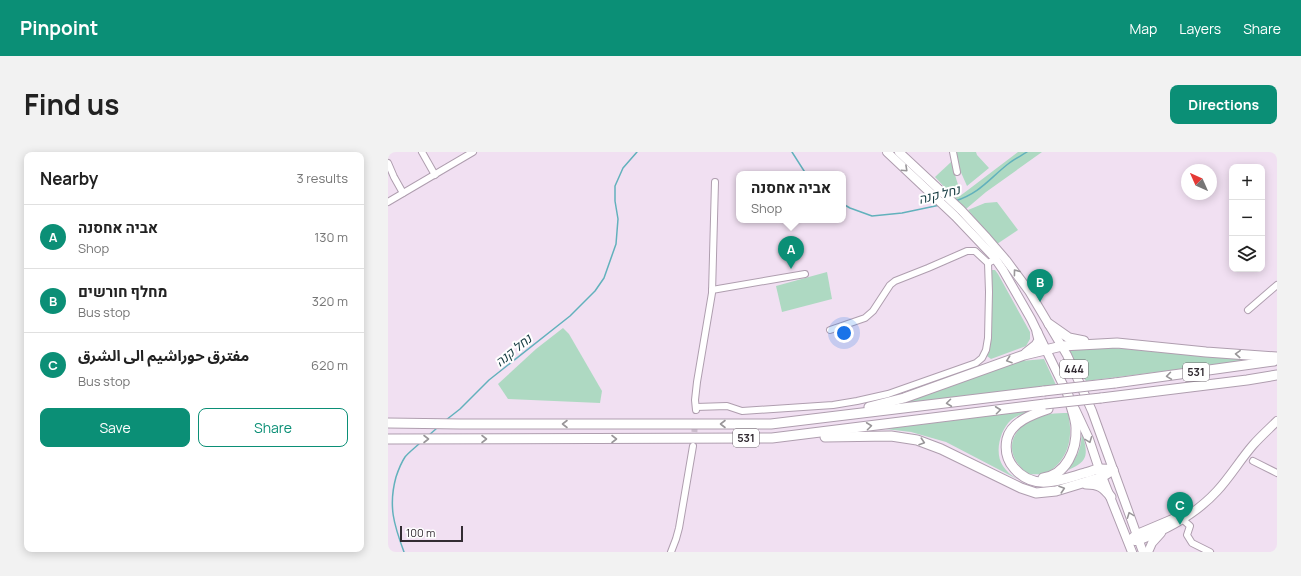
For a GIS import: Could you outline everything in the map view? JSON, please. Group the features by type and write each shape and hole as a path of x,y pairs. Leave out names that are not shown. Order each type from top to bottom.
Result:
{"highway":[{"path":"1049,324 1069,338 1277,359"},
{"path":"1024,355 1036,346 1039,340 1037,332"},
{"path":"771,424 846,412 887,403 991,366 1046,349 1062,346 1117,343"},
{"name":"531","path":"388,423 771,424 1044,391 1115,384 1277,359"},
{"name":"531","path":"388,439 772,438 1046,407 1101,398 1277,375"},
{"path":"1017,473 1031,478 1044,478 1057,473 1068,462 1073,449 1076,428 1068,395"},
{"path":"1046,407 1026,417 1012,430 1008,437 1006,446 1007,456 1011,466 1017,473 1033,482 1052,482 1112,470"},
{"path":"772,438 891,436 917,440 1006,482 1028,491 1043,493 1056,491 1080,483 1101,473"},
{"path":"1080,483 1099,486 1105,489 1111,497"}],"main road":[{"name":"444","path":"887,152 926,183 958,213 1006,260 1029,291 1067,355 1092,411 1112,470 1144,552"},
{"name":"444","path":"899,152 926,183"},
{"name":"444","path":"958,213 984,245 992,261 1003,270 1046,349 1089,439 1132,552"},
{"path":"1128,541 1194,511 1217,491 1253,445 1277,421"},
{"path":"1148,552 1157,536 1181,518"},
{"path":"1138,537 1166,528"}],"street":[{"path":"422,152 435,175"},
{"path":"388,202 435,175 466,154 473,152"},
{"path":"953,152 957,172"},
{"path":"388,163 403,193"},
{"path":"715,182 712,290 697,382 695,400 696,408 726,406 742,411 827,405 857,401 888,394 980,360 986,350 988,338 989,292 992,261 975,251 967,251 895,281 890,285 869,315 865,318 830,330"},
{"path":"712,290 805,274"},
{"path":"1248,310 1277,285"},
{"path":"980,360 991,366"},
{"path":"671,552 679,528 693,446"},
{"path":"1253,461 1277,473"},
{"path":"1181,518 1190,526 1187,535 1192,543 1210,552"}],"green space":[{"path":"955,152 976,152 989,168 967,186 959,168"},
{"path":"1018,152 1042,152 986,192 966,209 954,198 960,196"},
{"path":"951,162 960,191 958,194 951,194 935,177"},
{"path":"997,202 1018,230 997,244 968,210 985,203"},
{"path":"992,270 995,270 998,274 1030,332 1030,339 1026,346 991,359 987,356 990,350"},
{"path":"827,272 832,299 782,312 776,286"},
{"path":"563,328 569,334 602,391 600,403 508,399 498,384 536,349"},
{"path":"1086,348 1114,348 1252,360 1086,381 1068,351"},
{"path":"1044,359 1056,385 875,408 927,395 975,376 1021,361"},
{"path":"1028,411 1015,417 1007,424 1001,436 999,448 1000,461 1006,470 1017,479 946,442 911,432 885,429"},
{"path":"1068,413 1070,440 1063,458 1048,472 1042,474 1028,474 1018,464 1013,455 1012,445 1014,436 1028,422 1038,417"},
{"path":"1082,432 1086,455 1081,463 1068,470 1078,452"}],"waterway":[{"name":"נחל קנה","path":"446,420 460,409 489,380 570,316 595,291 604,278 616,244 618,219 615,201 615,186 623,168 637,152"},
{"name":"נחל קנה","path":"792,152 804,171"},
{"name":"נחל קנה","path":"955,201 978,190 1010,162 1027,152"},
{"name":"נחל קנה","path":"846,206 872,216 902,213 940,205"},
{"name":"נחל קנה","path":"428,436 437,428"},
{"name":"נחל קנה","path":"404,552 397,533 393,515 392,497 397,475 405,457 421,442"}],"tunnel":[{"path":"694,441 695,419"}],"place":[{"name":"אביה אחסנה","path":"791,269"},
{"name":"מחלף חורשים","path":"1040,302"},
{"name":"مفترق حوراشيم الى الشرق","path":"1180,525"}]}
